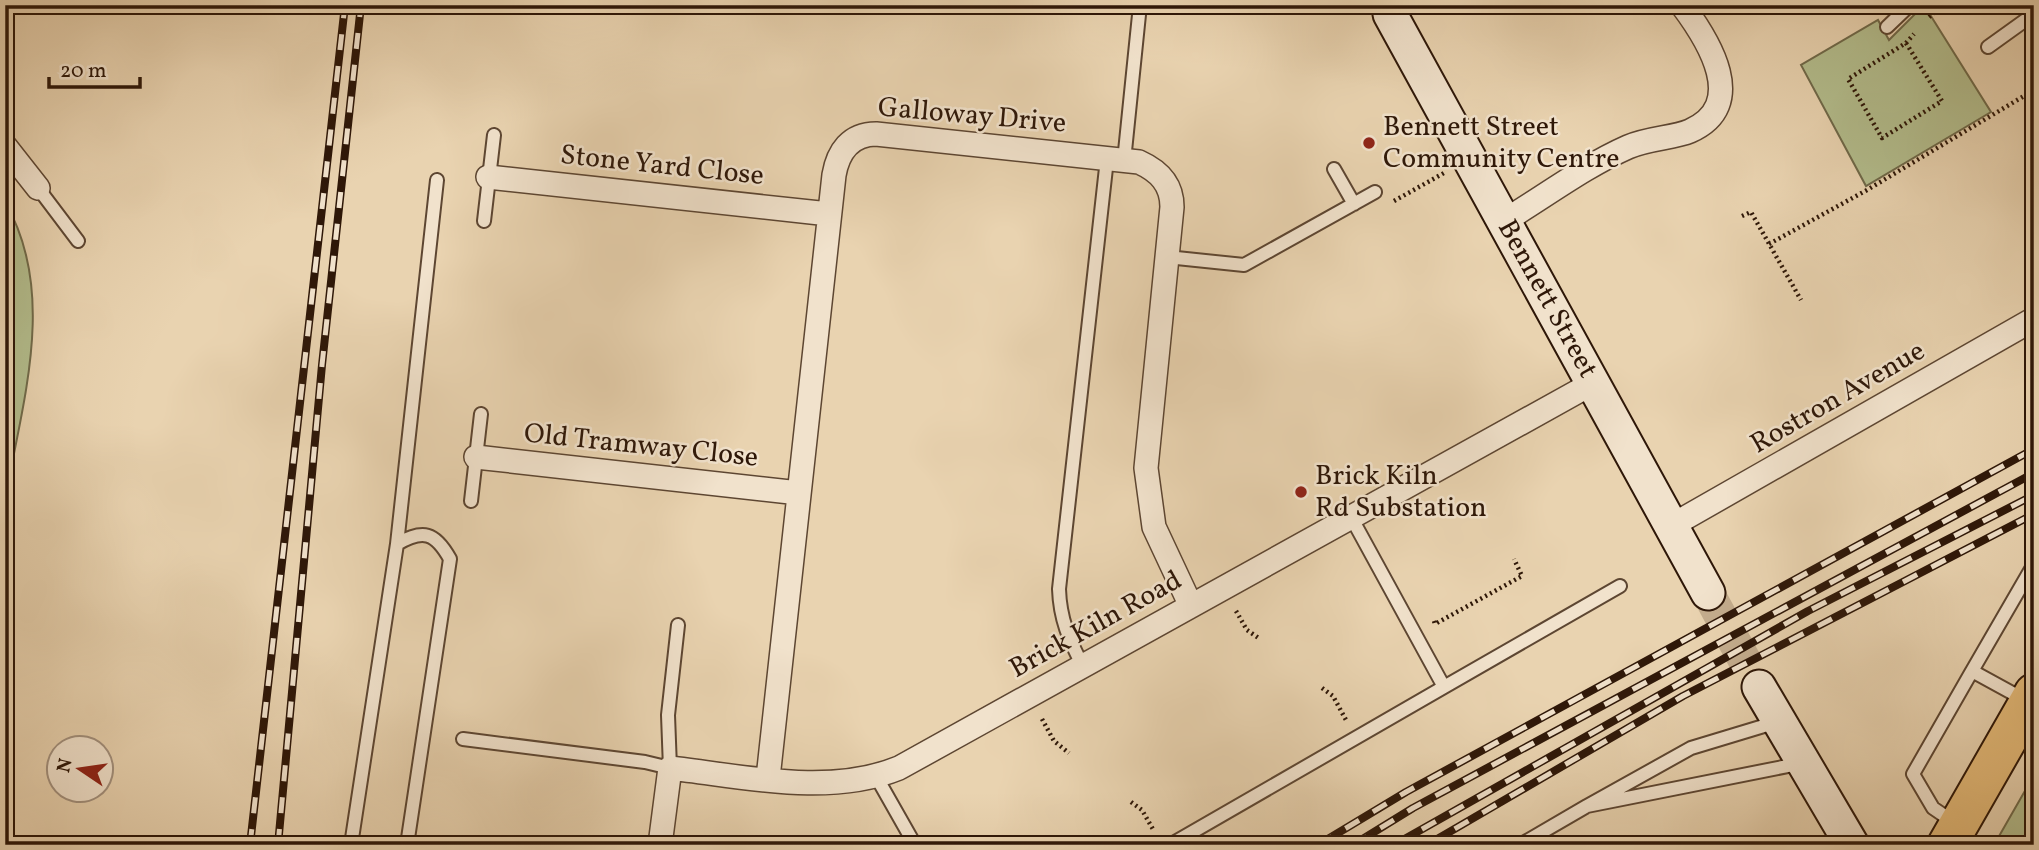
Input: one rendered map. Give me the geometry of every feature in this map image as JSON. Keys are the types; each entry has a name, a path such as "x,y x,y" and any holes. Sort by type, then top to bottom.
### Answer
{"highway":[{"path":"1953,835 2032,697"}],"street":[{"name":"Bennett Street","path":"1389,5 1390,14 1708,593"},
{"path":"1504,221 1627,148 1658,136 1688,132 1709,121 1722,98 1717,67 1682,5"},
{"name":"Galloway Drive","path":"768,778 837,160 850,143 866,134 1139,162 1163,178 1169,188 1172,207 1147,436 1147,484 1160,545 1191,606"},
{"path":"5,146 38,188"},
{"name":"Stone Yard Close","path":"488,177 830,214"},
{"name":"Rostron Avenue","path":"1671,526 2034,319"},
{"name":"Brick Kiln Road","path":"670,768 827,784 877,778 1593,383"},
{"name":"Old Tramway Close","path":"476,457 799,493"},
{"path":"1759,687 1852,845"},
{"path":"660,845 670,768"}],"lane":[{"path":"1083,666 1066,633 1059,610 1059,589 1115,160 1140,5"},
{"path":"1887,27 1910,5"},
{"path":"1988,47 2034,14"},
{"path":"484,221 494,135"},
{"path":"1334,169 1354,204"},
{"path":"351,845 397,544 437,180"},
{"path":"38,188 78,241"},
{"path":"1167,257 1244,265 1375,192"},
{"path":"471,500 481,415"},
{"path":"1351,517 1444,687"},
{"path":"397,544 413,535 428,535 442,544 450,559 407,845"},
{"path":"1953,835 1913,774 2034,564"},
{"path":"1170,845 1620,586"},
{"path":"463,739 645,762 670,768 668,716 678,625"},
{"path":"1972,671 2032,697"},
{"path":"1520,845 1692,748 1779,722"},
{"path":"1587,806 1804,763"},
{"path":"877,778 915,845"}],"path":[{"path":"1906,43 1942,101 1882,138 1848,79 1906,43 1932,14 1944,5"},
{"path":"1769,244 1867,190 2034,90"},
{"path":"1375,192 1384,207 1451,169"},
{"path":"1742,216 1751,212 1801,300"},
{"path":"1429,612 1435,624 1522,576 1514,559"},
{"path":"1223,589 1247,630 1260,639"},
{"path":"1322,688 1333,696 1356,738"},
{"path":"1029,696 1054,741 1069,753"},
{"path":"1131,802 1142,810 1155,833"}],"green space":[{"path":"1924,5 1991,112 1866,186 1801,65 1878,20 1889,40"},
{"path":"5,202 21,237 30,273 33,311 26,387 5,500"},
{"path":"2034,775 2034,845 1994,845"}],"tunnel":[{"path":"1708,593 1759,687"}],"railway":[{"path":"250,845 345,5"},
{"path":"278,845 322,365 361,5"},
{"path":"1318,845 1406,792 2034,449"},
{"path":"1353,845 1413,808 2034,473"},
{"path":"1394,845 1808,611 2034,495"},
{"path":"1427,845 1683,696 2034,514"}],"place":[{"name":"Bennett Street Community Centre","path":"1369,143"},
{"name":"Brick Kiln Rd Substation","path":"1301,492"}]}
